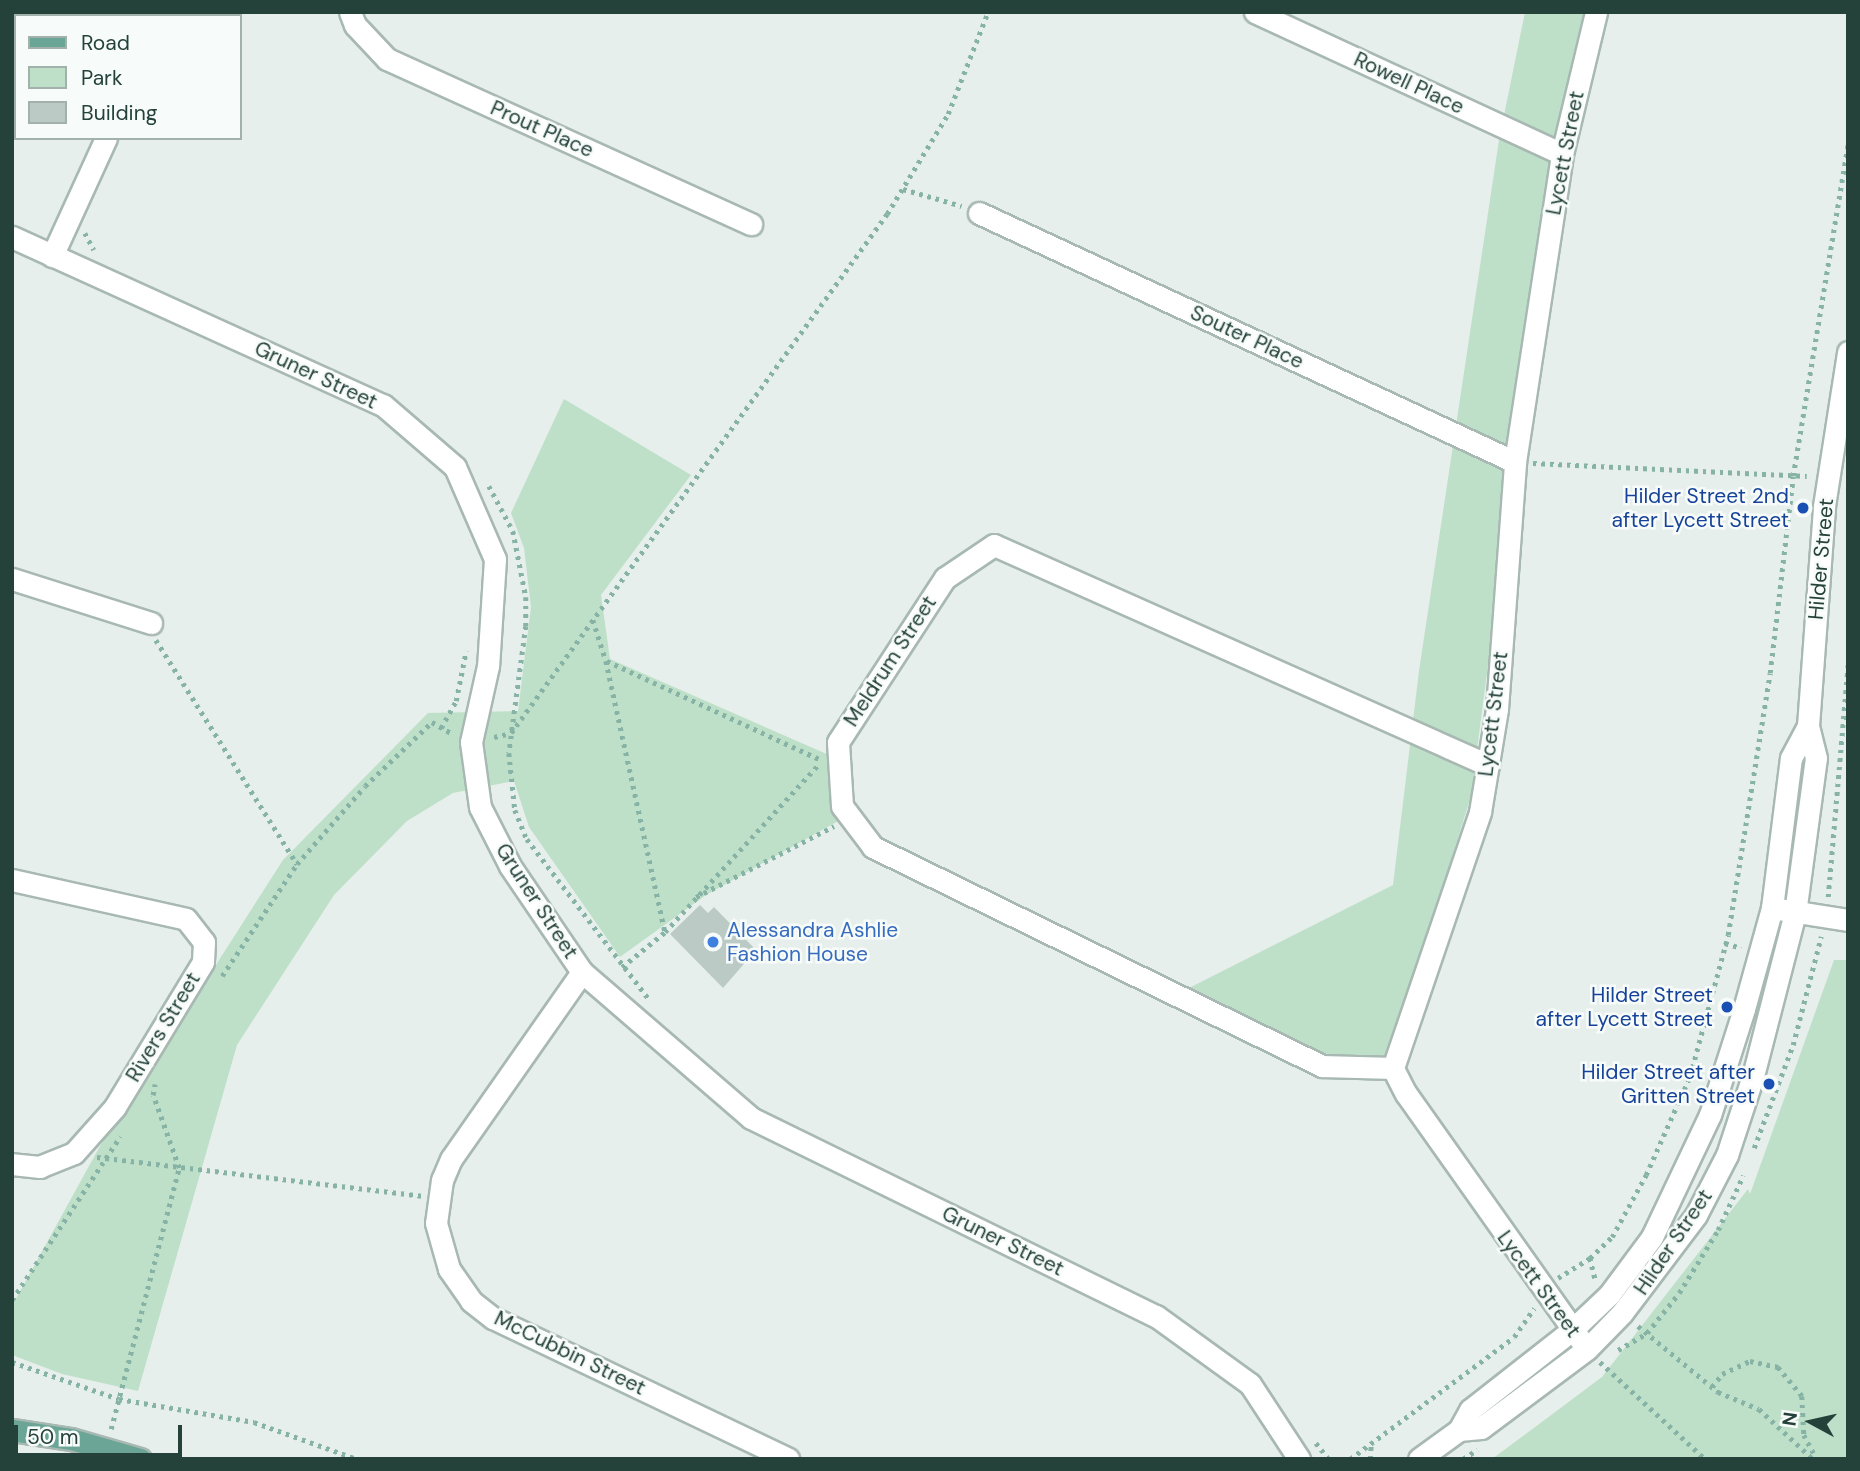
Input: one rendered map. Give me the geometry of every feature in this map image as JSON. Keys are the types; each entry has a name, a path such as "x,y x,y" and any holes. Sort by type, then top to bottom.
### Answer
{"main road":[{"path":"12,1430 71,1439 140,1459"}],"street":[{"name":"Prout Place","path":"350,12 355,26 387,59 751,224"},
{"name":"Rowell Place","path":"1255,12 1562,154"},
{"name":"Lycett Street","path":"1587,1349 1541,1290 1406,1094 1393,1068 1480,812 1497,709 1515,462 1562,154 1596,12"},
{"path":"51,256 105,140"},
{"name":"Souter Place","path":"979,213 1515,462"},
{"name":"Gruner Street","path":"12,237 383,405 455,467 495,559 488,666 471,743 480,807 510,866 582,972 751,1118 1156,1316 1250,1384 1299,1459"},
{"name":"Hilder Street","path":"1460,1430 1481,1429 1587,1349 1622,1313 1658,1271 1696,1215 1727,1155 1753,1076 1795,913 1816,758 1808,726 1829,477 1848,352"},
{"name":"Meldrum Street","path":"1393,1068 1322,1066 873,847 842,806 831,764 838,742 945,578 994,545 1488,765"},
{"path":"12,579 150,623"},
{"name":"Hilder Street","path":"1419,1459 1460,1430 1470,1410 1572,1331 1608,1295 1652,1237 1710,1115 1772,908 1791,758 1808,726"},
{"name":"Rivers Street","path":"12,880 186,919 204,942 203,962 115,1107 74,1153 40,1167 12,1164"},
{"path":"1772,908 1848,920"},
{"name":"McCubbin Street","path":"582,972 451,1159 436,1198 436,1223 449,1269 471,1301 493,1318 788,1459"}],"path":[{"path":"220,979 297,864 365,786 432,722 471,743 511,733 902,189 948,114 988,12"},
{"path":"1350,1459 1514,1337 1541,1290 1591,1258 1612,1237 1646,1175 1690,1076 1728,935 1770,673 1793,475 1848,144"},
{"path":"902,189 932,194 979,213"},
{"path":"83,226 99,257"},
{"path":"1515,462 1829,477"},
{"path":"484,480 513,531 526,597 526,626 511,733 510,788 527,839 622,967 657,1009"},
{"path":"593,619 606,661 665,932"},
{"path":"150,623 158,645 297,864"},
{"path":"441,729 456,701 466,647"},
{"path":"606,661 831,764 691,899 665,932 622,967"},
{"path":"691,899 851,818"},
{"path":"110,1433 179,1168 153,1095 158,1070"},
{"path":"142,1104 156,1082"},
{"path":"12,1300 127,1125"},
{"path":"74,1153 436,1198"},
{"path":"1591,1258 1595,1278 1608,1295"},
{"path":"1622,1313 1712,1387 1753,1404 1815,1459"},
{"path":"1587,1349 1705,1459"},
{"path":"1712,1387 1722,1374 1750,1361 1778,1367 1802,1396 1804,1435 1815,1459"},
{"path":"12,1362 119,1399 254,1422 357,1459"},
{"path":"1314,1439 1329,1459"},
{"path":"1370,1459 1371,1443"}],"green space":[{"path":"1525,12 1589,12 1554,158 1471,796 1388,1064 1323,1053 1189,988 1393,885 1419,671 1499,140"},
{"path":"564,399 691,475 601,595 610,659 829,755 840,820 706,895 620,957 529,827 514,781 453,793 407,821 334,895 237,1045 138,1391 62,1374 12,1355 12,1306 100,1146 283,860 428,713 518,711 531,607 524,548 511,513"},
{"path":"1834,960 1848,960 1848,1459 1492,1459 1602,1377 1748,1189 1750,1194"}],"building":[{"name":"Alessandra Ashlie Fashion House","path":"700,905 708,913 714,907 756,950 723,988 670,934"}],"place":[{"name":"Hilder Street 2nd after Lycett Street","path":"1803,508"},
{"name":"Alessandra Ashlie Fashion House","path":"713,942"},
{"name":"Hilder Street after Lycett Street","path":"1727,1007"},
{"name":"Hilder Street after Gritten Street","path":"1769,1084"}]}
